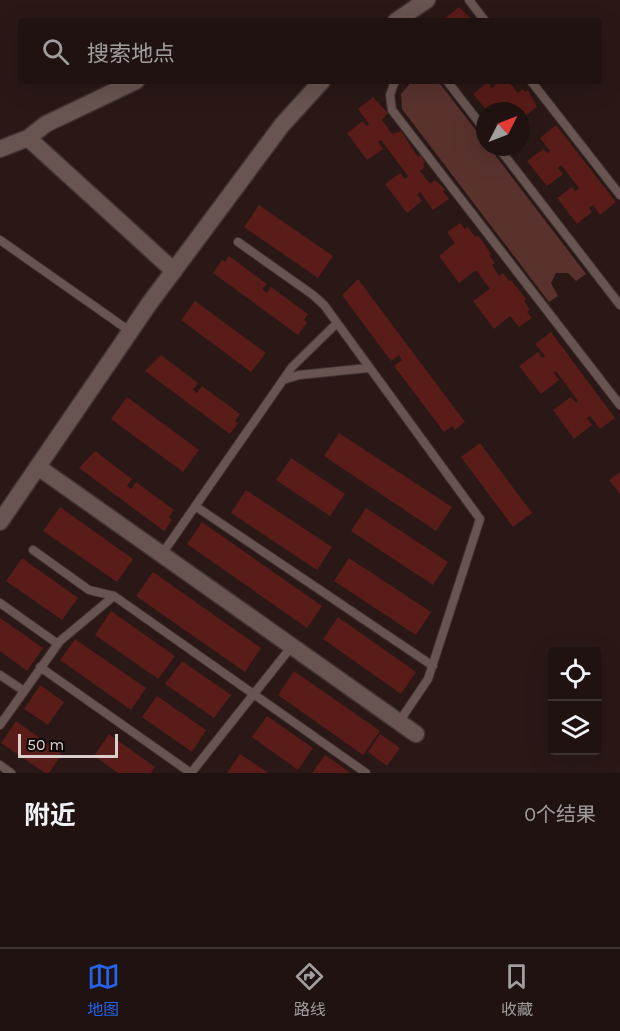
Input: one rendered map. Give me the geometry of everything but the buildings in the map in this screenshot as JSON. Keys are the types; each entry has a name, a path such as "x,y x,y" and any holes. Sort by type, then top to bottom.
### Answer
{"street":[{"path":"401,18 427,0"},
{"path":"0,149 28,138 46,124 130,84"},
{"path":"0,522 174,271 282,125 319,84"},
{"path":"28,138 174,271"},
{"path":"38,467 416,734"}],"lane":[{"path":"469,0 483,18"},
{"path":"394,84 390,95 392,110 620,405"},
{"path":"449,84 476,118"},
{"path":"533,84 620,195"},
{"path":"505,156 620,305"},
{"path":"0,240 131,332"},
{"path":"238,242 313,295 337,323 480,519 428,679 399,722"},
{"path":"162,554 282,381 337,323"},
{"path":"282,381 299,375 368,368"},
{"path":"195,506 433,666"},
{"path":"33,550 89,590 114,596 366,773"},
{"path":"0,725 58,644 114,596"},
{"path":"0,603 58,644"},
{"path":"40,668 191,773 292,646"},
{"path":"0,675 24,691"},
{"path":"0,765 12,773"}],"shaded area":[{"path":"409,84 441,85 476,130 476,156 496,156 586,274 576,281 568,273 556,273 551,283 558,296 549,302 402,109 401,94"}]}
